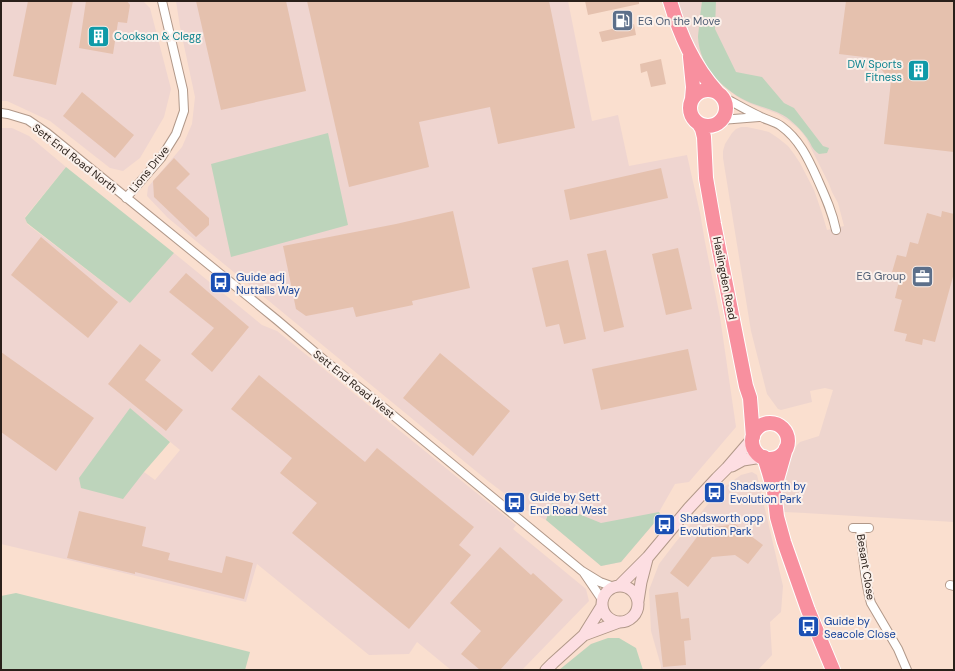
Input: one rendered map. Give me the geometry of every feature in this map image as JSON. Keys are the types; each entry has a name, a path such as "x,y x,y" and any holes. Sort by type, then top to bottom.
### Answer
{"highway":[{"path":"670,1 689,53 704,77 724,100 726,105 724,116 720,121 710,126 699,124 692,117 690,111 693,87 689,53"},
{"path":"692,99 695,94 705,90 711,90 719,94"},
{"name":"Haslingden Road","path":"706,157 720,121"},
{"name":"Haslingden Road","path":"699,124 704,137 706,178 714,224 746,386 750,398 756,408 772,423"},
{"name":"Haslingden Road","path":"750,398 752,438"},
{"path":"774,491 786,448 787,443 785,432 777,425 767,423 758,428 752,438 754,449 763,457 773,458 783,453 786,448"},
{"path":"763,457 774,491 777,517 784,542 808,610 833,670"}],"main road":[{"path":"546,670 584,635 608,591 616,587 648,557 689,508 728,468 752,438"},
{"path":"728,468 743,460 763,457"},
{"path":"584,635 618,622 625,622 634,616 637,611 641,582 648,557"},
{"path":"616,587 624,586 630,589 634,592 638,602"},
{"path":"602,604 604,612 608,617 618,622"}],"street":[{"name":"Lions Drive","path":"126,198 161,158 176,134 184,112 183,90 162,1"},
{"path":"719,94 760,117 782,127 794,138 807,156 829,204 836,230"},
{"name":"Sett End Road North","path":"1,113 28,120 126,198"},
{"path":"720,121 760,117"},
{"name":"Sett End Road West","path":"126,198 582,571 600,582 616,587"},
{"name":"Besant Close","path":"869,528 856,528 871,603 898,649 907,670"},
{"name":"Sett End Road West","path":"582,571 602,604"}],"shaded area":[{"path":"1,1 143,1 150,8 171,89 164,117 140,158 123,171 110,168 50,121 7,101 1,101"},
{"path":"176,1 568,1 592,121 618,115 629,166 687,155 720,317 736,427 689,482 675,484 659,512 661,515 621,562 601,566 546,520 526,510 488,481 168,218 147,196 148,187 182,147 192,124 195,97"},
{"path":"677,1 954,1 954,522 784,512 782,495 787,467 797,445 800,442 819,436 833,390 825,388 810,391 812,402 781,410 778,409 767,394 751,331 723,158 725,144 732,133 741,127 761,130 769,132 788,146 800,163 814,190 827,230 844,226 838,203 806,138 799,129 789,121 778,114 739,98 718,81 710,71 691,38"},
{"path":"1,128 12,128 29,136 66,167 25,217 27,224 130,303 174,253 262,325 277,331 516,525 513,529 586,589 589,601 522,670 451,670 417,642 409,654 369,655 257,564 246,602 1,544","holes":["129,408 180,450 155,480 144,472"]},
{"path":"752,472 757,475 783,586 781,612 770,622 772,655 758,670 661,670 651,631 649,590 659,564 720,490 741,475"}],"green space":[{"path":"702,1 716,1 715,29 736,72 762,77 784,103 794,108 823,146 829,148 827,153 819,154 816,152 801,131 786,117 741,98 715,77 708,68 699,48 698,36"},
{"path":"328,133 348,225 231,257 211,164"},
{"path":"66,167 174,253 130,303 27,223 25,218"},
{"path":"130,408 170,442 123,499 81,488 79,478"},
{"path":"552,503 601,523 659,512 661,515 621,562 601,566 546,520"},
{"path":"16,593 250,652 245,670 1,670 1,596"},
{"path":"608,638 619,638 636,648 643,670 559,670 591,644"}],"building":[{"path":"28,1 73,1 56,85 13,76"},
{"name":"Cookson & Clegg","path":"86,1 127,1 130,5 127,23 118,22 113,54 79,48"},
{"path":"196,1 286,1 306,91 221,110"},
{"path":"307,1 549,1 575,128 498,144 490,107 419,122 429,167 349,187"},
{"path":"585,1 639,1 639,4 588,15"},
{"name":"DW Sports Fitness","path":"846,1 954,1 954,152 884,144 891,81 872,58 839,54"},
{"path":"634,24 636,35 602,42 599,32"},
{"path":"661,59 666,84 651,87 647,71 641,73 640,64"},
{"path":"82,92 134,135 115,158 63,116"},
{"path":"174,158 190,174 176,188 209,218 209,225 196,237 154,197 153,181"},
{"path":"661,168 668,198 570,220 564,190"},
{"path":"453,211 470,288 412,301 413,305 356,317 353,307 306,316 296,309 283,246 396,224"},
{"name":"EG Group","path":"942,211 954,214 954,273 935,342 923,339 922,345 905,341 907,334 894,331 902,300 895,298 899,281 890,279 897,255 906,257 910,242 918,244 927,213 941,217"},
{"path":"41,237 118,302 88,338 11,275"},
{"path":"678,248 692,309 666,315 652,254"},
{"path":"606,250 624,327 604,332 587,254"},
{"path":"568,260 586,339 564,344 559,324 546,327 532,268"},
{"path":"186,273 249,327 212,372 191,354 214,328 169,292"},
{"path":"140,344 161,360 145,380 183,410 166,431 108,384"},
{"path":"688,349 697,390 601,410 592,369"},
{"path":"1,352 94,418 56,471 1,432"},
{"path":"440,353 510,411 473,456 403,398"},
{"path":"259,375 365,462 377,448 474,527 459,545 471,555 409,629 292,533 317,503 280,473 292,458 231,409"},
{"path":"79,511 146,527 142,546 170,553 168,560 222,573 226,556 253,563 244,599 135,572 135,574 67,558"},
{"path":"735,524 763,545 748,564 735,555 712,557 688,587 670,573 703,529"},
{"path":"500,547 531,575 533,573 563,600 500,670 480,670 461,654 481,631 450,603"},
{"path":"678,592 681,619 689,618 691,640 684,641 686,665 663,667 655,595"}],"place":[{"name":"EG On the Move","path":"623,21"},
{"name":"Cookson & Clegg","path":"98,36"},
{"name":"DW Sports Fitness","path":"918,70"},
{"name":"EG Group","path":"922,276"},
{"name":"Guide adj Nuttalls Way","path":"221,283"},
{"name":"Shadsworth by Evolution Park","path":"714,492"},
{"name":"Guide by Sett End Road West","path":"514,503"},
{"name":"Shadsworth opp Evolution Park","path":"665,524"},
{"name":"Guide by Seacole Close","path":"809,627"}]}
